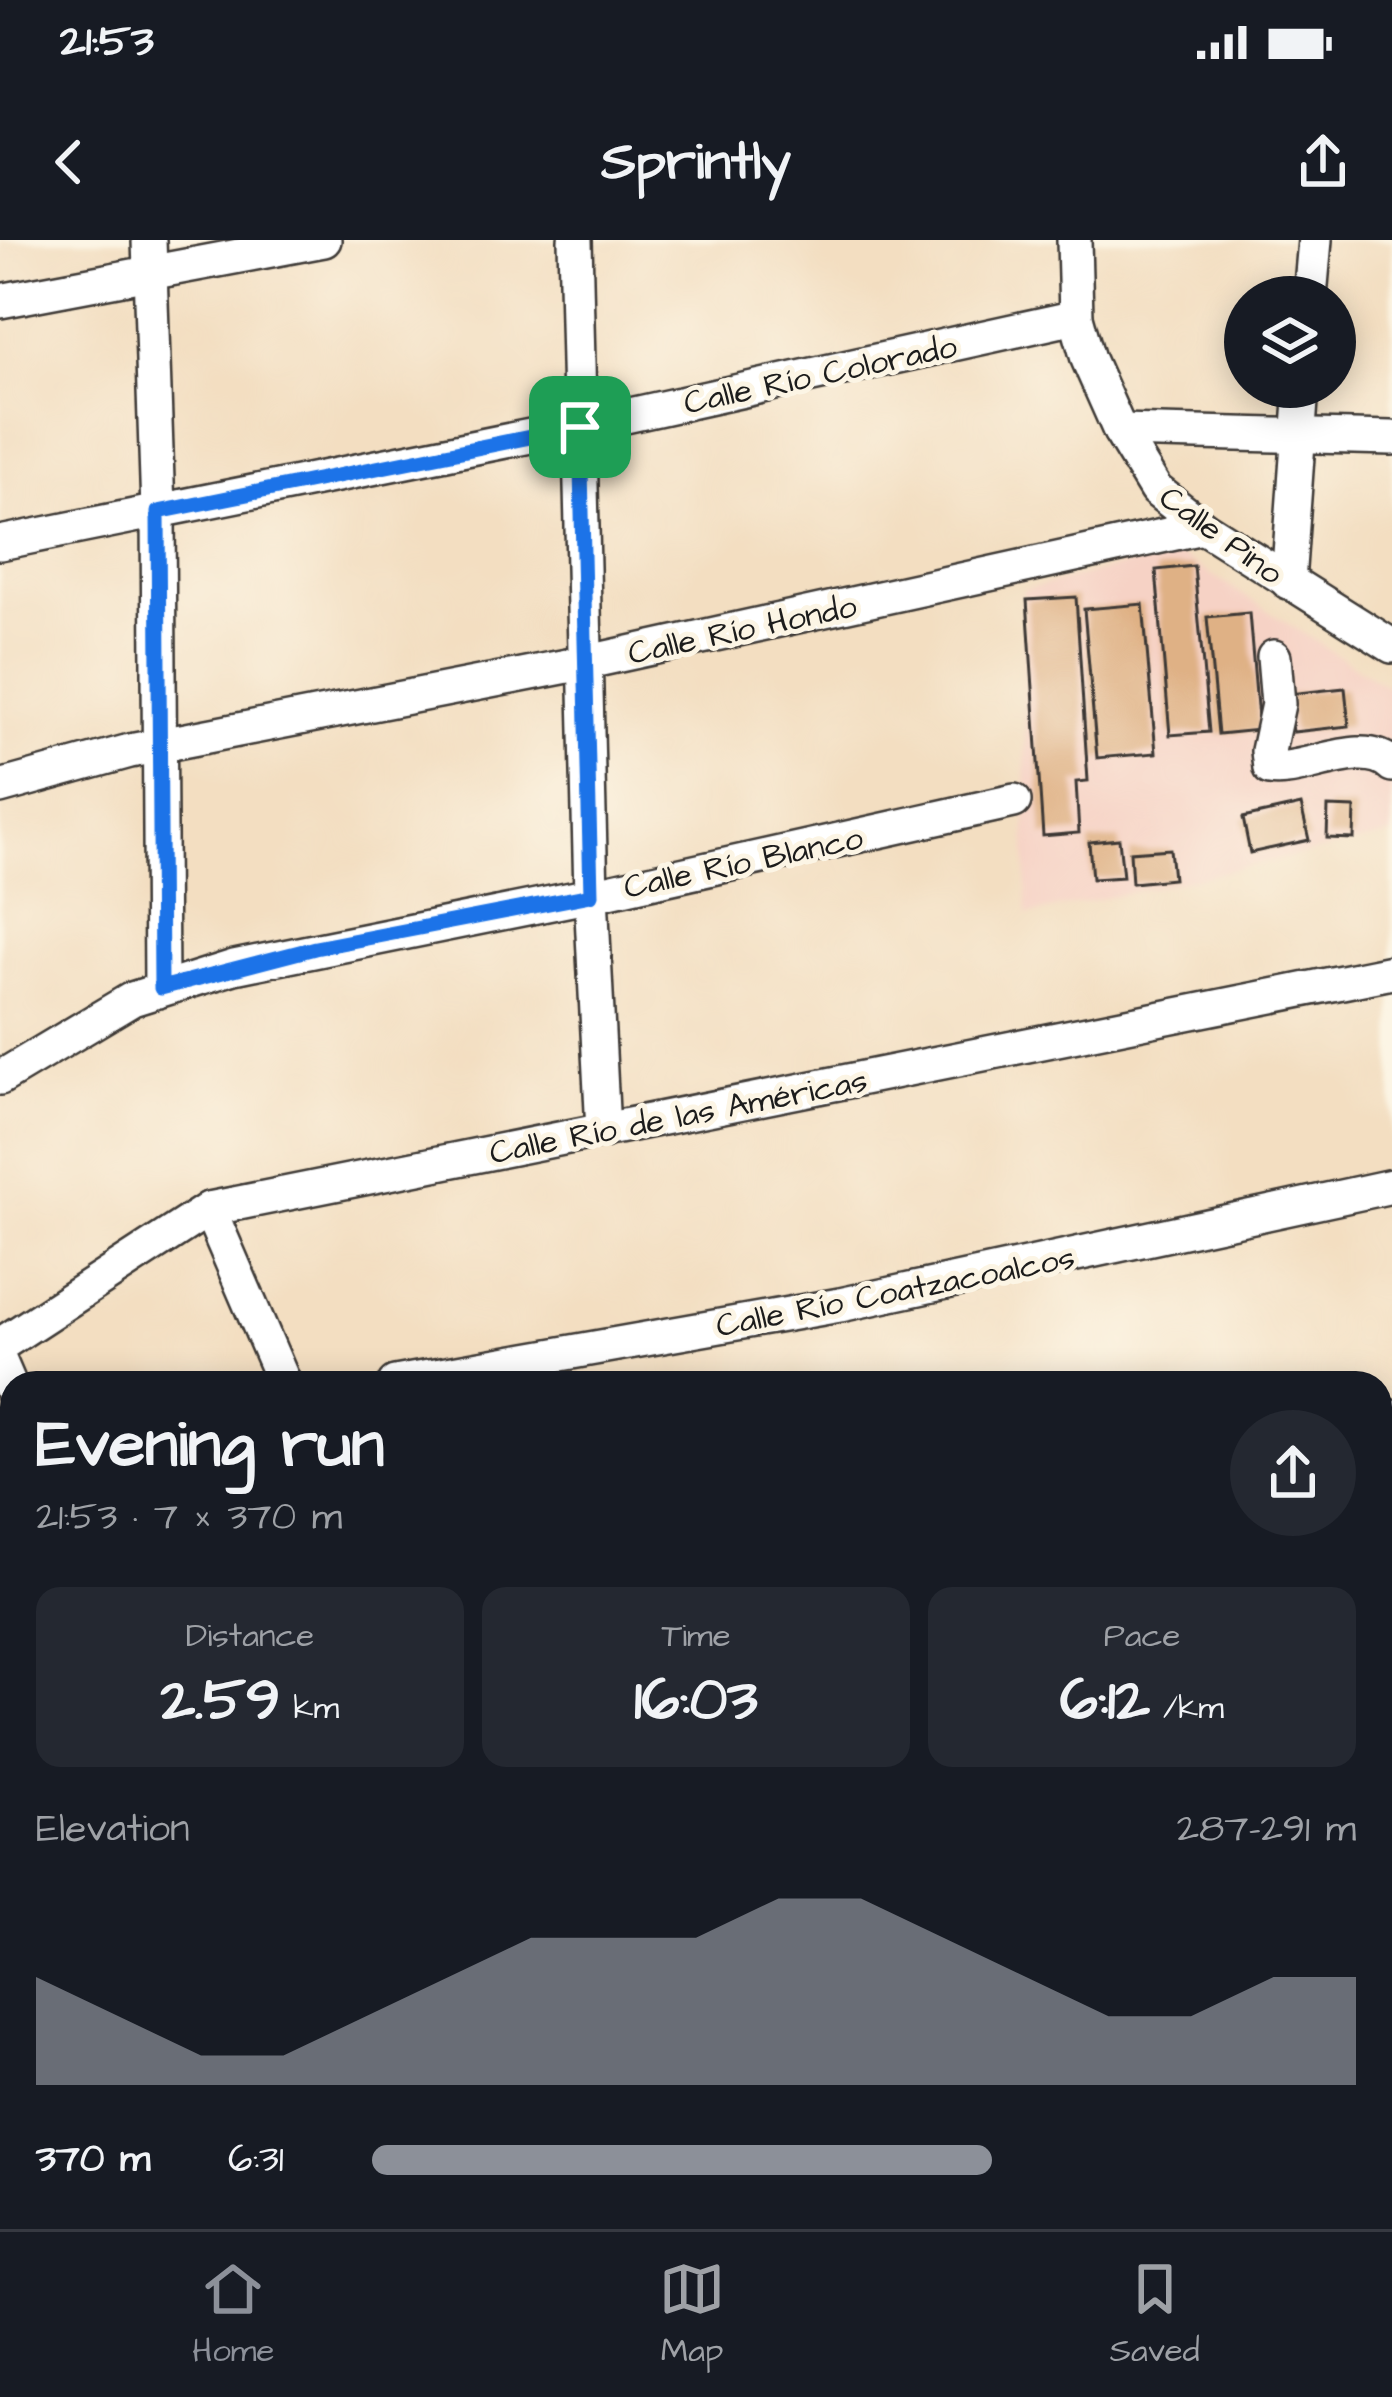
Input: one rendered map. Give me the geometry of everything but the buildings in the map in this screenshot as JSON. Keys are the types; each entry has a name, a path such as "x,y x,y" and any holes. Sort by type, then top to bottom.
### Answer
{"street":[{"path":"149,240 158,512 161,988"},
{"path":"0,302 324,240"},
{"path":"575,240 591,895 603,1131"},
{"name":"Calle Pino","path":"1074,240 1076,317 1088,359 1120,431 1156,490 1203,527 1392,646"},
{"path":"1312,276 1315,240"},
{"name":"Calle Río Colorado","path":"0,543 580,427 1076,317"},
{"path":"1288,582 1300,408"},
{"path":"1120,431 1392,438"},
{"name":"Calle Río Hondo","path":"0,787 159,746 588,662 1203,527"},
{"path":"1274,657 1278,704 1268,751 1270,768 1292,770 1333,757 1375,756 1392,765"},
{"name":"Calle Río Blanco","path":"0,1078 132,998 161,988 315,948 591,895 1014,801"},
{"name":"Calle Río de las Américas","path":"0,1345 208,1209 1392,972"},
{"name":"Calle Río Coatzacoalcos","path":"463,1371 840,1305 1392,1186"},
{"path":"208,1209 279,1371"}],"shaded area":[{"path":"1177,553 1392,690 1392,835 1027,915 1023,590"}],"route":[{"path":"580,427 591,895 315,948 161,988 158,512 580,427"}]}
